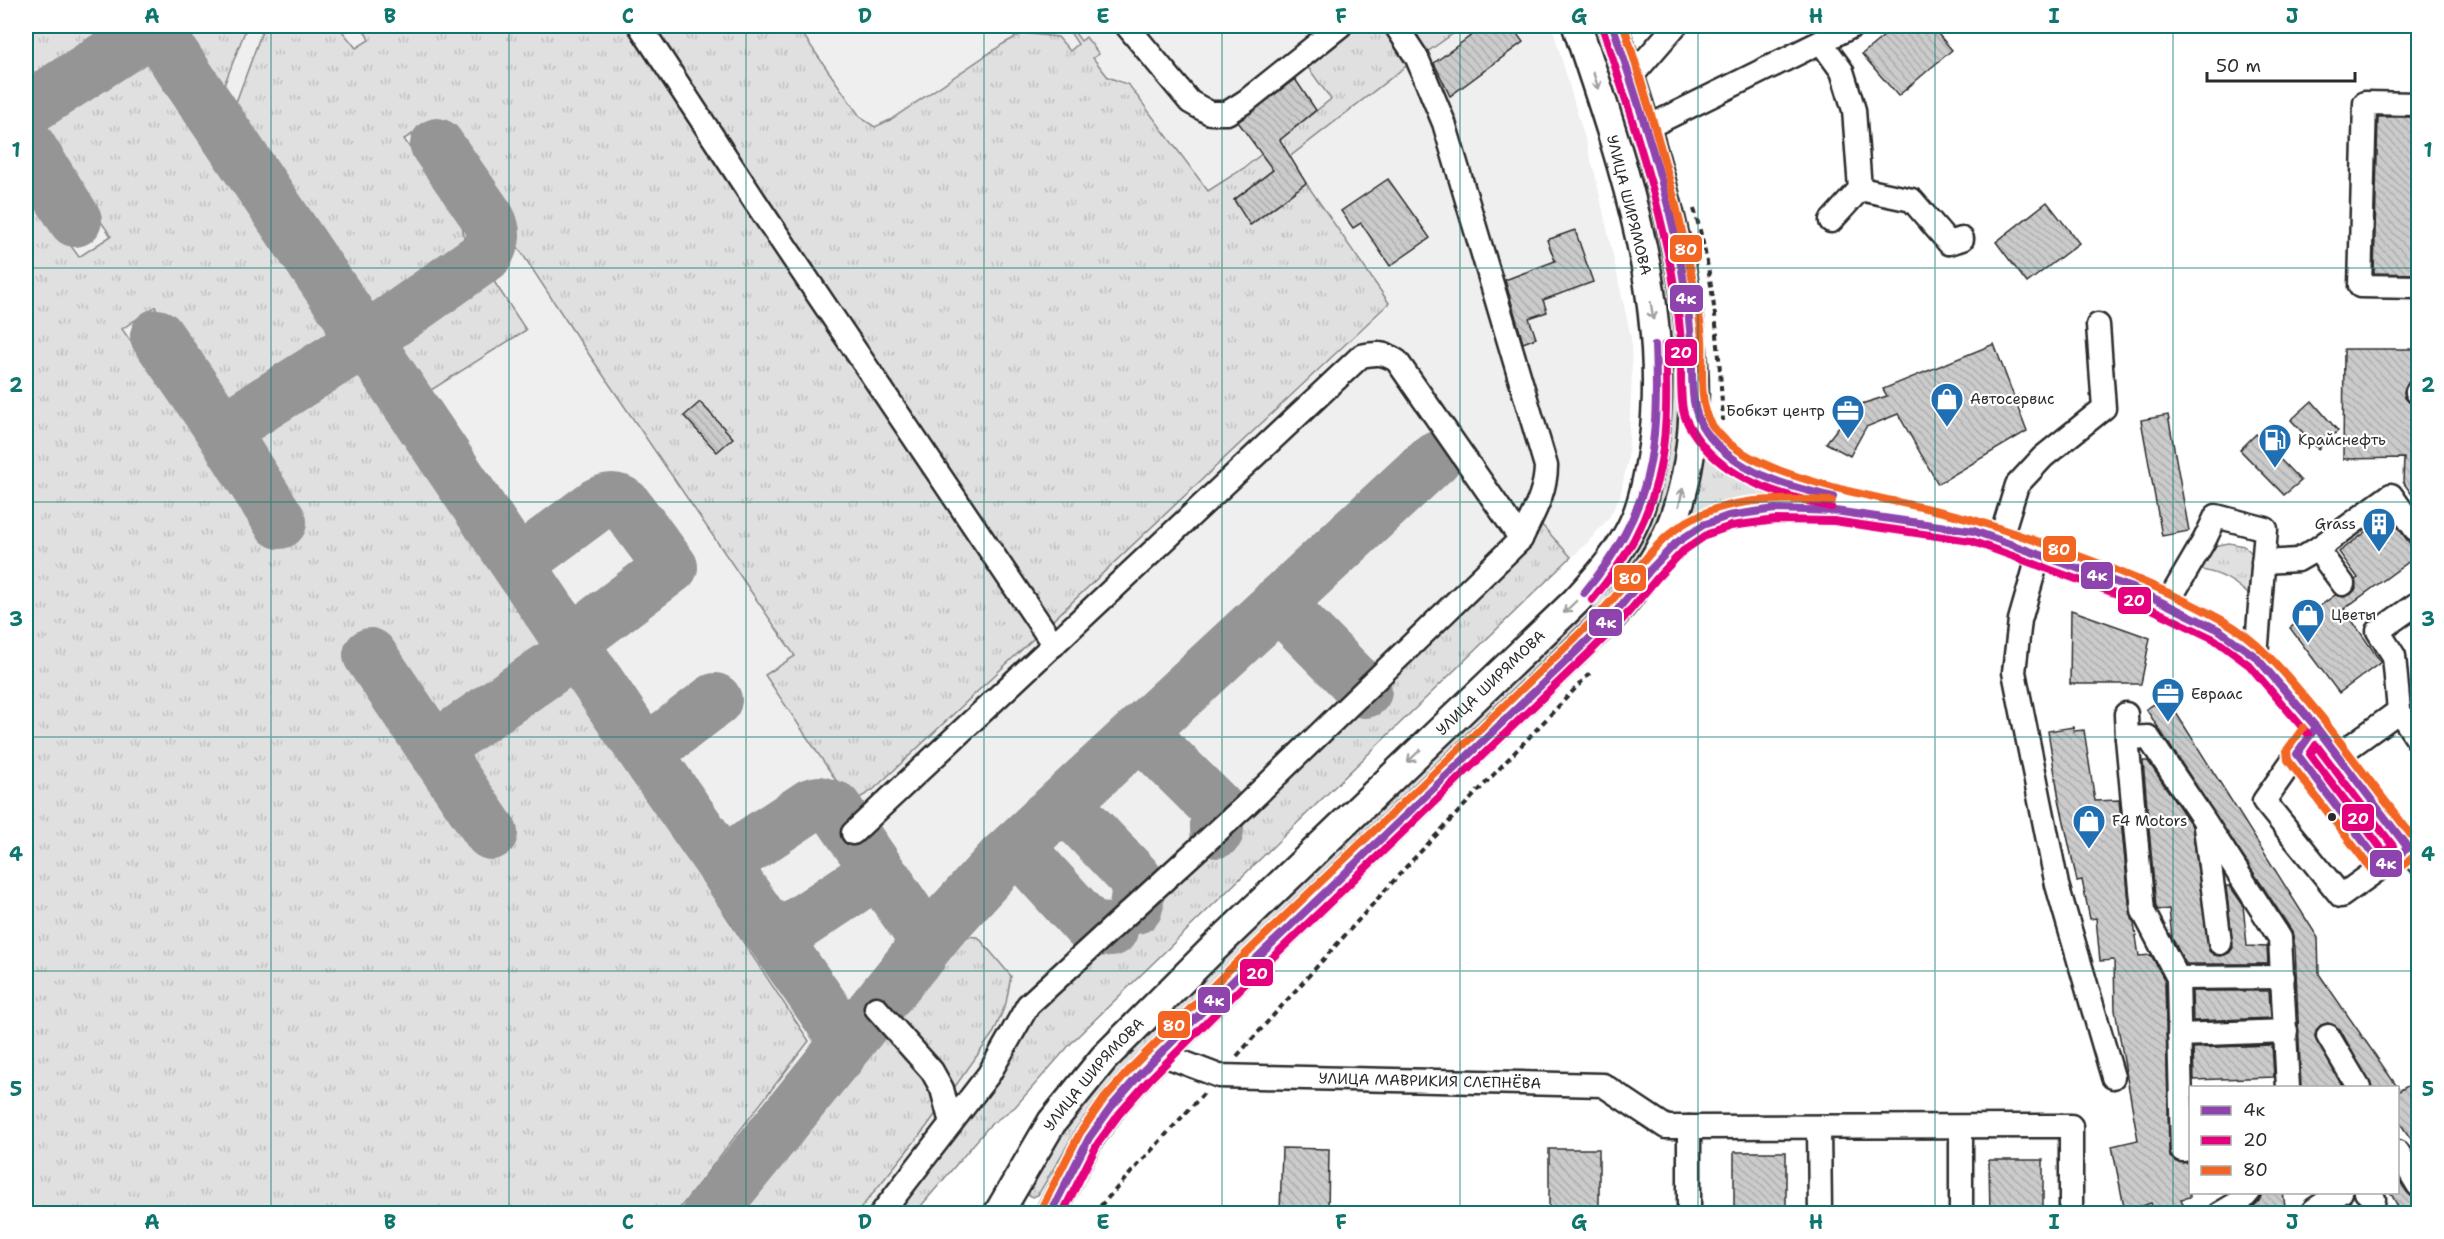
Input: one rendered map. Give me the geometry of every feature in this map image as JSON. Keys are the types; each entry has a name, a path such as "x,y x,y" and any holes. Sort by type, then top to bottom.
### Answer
{"main road":[{"name":"УЛИЦА ШИРЯМОВА","path":"998,1214 1052,1122 1104,1058 1213,949 1575,602 1603,573 1622,545 1637,516 1649,475 1655,426 1657,377 1654,322 1644,257 1629,192 1577,26"},
{"path":"1051,1209 1089,1138 1112,1106 1239,975 1584,644 1621,606 1650,570 1678,510 1687,471 1694,411 1691,338 1686,297 1661,183 1614,26"},
{"path":"1013,1185 1010,1203 1017,1214"}],"street":[{"path":"640,26 1054,645"},
{"path":"1127,26 1190,102 1210,113 1227,113 1246,101 1340,26"},
{"path":"881,1214 989,1074 1028,1005 1246,805 1521,539 1546,482 1546,466 1444,123 1418,58 1396,26"},
{"path":"1630,78 1675,26"},
{"path":"1646,128 1853,26"},
{"path":"1821,42 1842,71 1854,110 1860,189 1831,221"},
{"path":"2418,104 2365,103 2360,286 2418,287"},
{"path":"1860,189 1912,200 1949,243 1962,239"},
{"path":"2000,540 2017,485 2043,457 2104,408 2098,325"},
{"path":"853,833 1361,356 1374,353 1387,354 1396,361 1521,539"},
{"path":"1694,411 1702,429 1715,446 1770,479 1803,490 1974,531 2135,589 2219,630 2256,657 2316,727 2413,855 2382,866 2341,896 2264,801 2316,727"},
{"path":"2263,562 2298,560 2317,549 2391,495 2415,530"},
{"path":"1650,570 1685,536 1703,525 1728,516 1775,509 1835,511 1974,531"},
{"path":"2167,604 2216,516 2266,529 2256,657"},
{"path":"2317,549 2343,584"},
{"path":"2039,554 2020,620 2014,672 2057,885 2113,1077"},
{"path":"2418,603 2378,631 2394,656 2399,711 2418,740"},
{"path":"2337,756 2399,711"},
{"path":"2126,714 2143,911 2178,978 2179,1035 2185,1092 2182,1150 2189,1149"},
{"path":"2127,738 2148,737 2280,938 2288,1086"},
{"path":"2297,754 2382,866"},
{"path":"2204,819 2220,943"},
{"path":"2178,978 2283,977"},
{"path":"876,1008 932,1071 942,1089 951,1124"},
{"path":"2179,1035 2286,1031"},
{"path":"2328,1036 2358,1086"},
{"name":"УЛИЦА МАВРИКИЯ СЛЕПНЁВА","path":"1161,1054 1219,1076 1603,1085 1666,1127 2071,1126 2071,1214"},
{"path":"1689,1127 1689,1214"},
{"path":"1819,1127 1820,1214"},
{"path":"1961,1127 1962,1214"},
{"path":"2403,1153 2418,1185"},
{"path":"2219,1214 2241,1201 2247,1194"},
{"path":"2312,1205 2337,1194"}],"path":[{"path":"1093,1214 1406,867 1593,669"}],"shaded area":[{"path":"26,26 1552,26 1594,170 1631,337 1632,374 1628,459 1620,496 1609,518 1587,543 1074,1040 1015,1107 990,1125 915,1213 26,1213"}],"green space":[{"path":"26,26 109,26 26,80"},
{"path":"167,26 247,26 216,106 165,34"},
{"path":"264,26 338,26 356,48 369,40 362,26 797,26 861,118 875,127 890,120 1023,33 1058,37 1070,51 1078,44 1066,26 1070,26 1081,41 1086,37 1099,54 1093,58 1108,77 1129,85 1208,191 1244,168 1331,99 1307,66 1307,60 1354,26 1383,26 1410,63 1234,200 1251,225 1306,183 1389,303 873,790 858,799 848,798 765,675 795,656 573,331 435,121 404,139 462,225 463,246 371,306 353,305 228,124"},
{"path":"1402,26 1464,26 1427,52"},
{"path":"135,43 327,319 326,338 224,410 155,307 122,329 272,546 302,525 236,428 335,362 358,364 551,650 444,731 373,629 345,651 487,857 516,838 456,747 562,669 809,1041 676,1213 26,1213 26,184 79,257 111,236 28,117"},
{"path":"1644,209 1666,251 1675,299 1680,375 1679,428 1672,478 1659,525 1617,593 1121,1077 1071,1139 1038,1195 1033,1197 1024,1193 1060,1127 1106,1069 1585,611 1614,581 1633,551 1647,521"},
{"path":"473,269 489,274 526,330 417,399 380,349 381,333"},
{"path":"1707,452 1774,489 1773,493 1690,517 1687,514 1701,453"},
{"path":"1540,523 1571,557 1074,1040 1015,1107 990,1125 915,1213 884,1214 1029,1015"},
{"path":"2229,543 2244,546 2253,554 2252,598 2227,579 2197,569 2214,546"},
{"path":"959,936 978,937 1011,976 1006,1003 994,1032 927,1126 857,1213 737,1214"}],"building":[{"path":"1484,26 1511,26 1523,42 1450,96 1434,63"},
{"path":"1896,26 1931,26 1952,50 1898,96 1862,54"},
{"path":"1295,79 1316,110 1280,140 1306,183 1250,225 1234,200 1273,170 1238,122"},
{"path":"2378,117 2418,117 2418,274 2374,273"},
{"path":"1388,179 1430,238 1390,266 1361,223 1353,228 1341,211"},
{"path":"2047,202 2079,243 2027,283 1996,242"},
{"path":"1575,230 1593,282 1543,300 1547,312 1529,318 1536,338 1523,343 1505,280 1555,261 1547,240"},
{"path":"1994,344 2027,431 1938,484 1898,414 1866,427 1850,456 1826,443 1855,406 1887,396 1883,389"},
{"path":"2344,349 2418,349 2418,379 2410,381 2404,391 2405,398 2410,403 2418,405 2418,503 2403,482 2404,458 2343,459"},
{"path":"2312,401 2338,431 2318,449 2291,420"},
{"path":"700,402 733,438 717,452 684,416"},
{"path":"2168,415 2189,531 2162,536 2141,420"},
{"path":"2256,434 2301,481 2284,495 2240,450"},
{"path":"2389,515 2418,555 2344,609 2381,662 2339,693 2290,628 2335,595 2344,597 2356,589 2355,580 2358,578 2339,552"},
{"path":"2071,610 2150,638 2141,684 2070,684"},
{"path":"2166,697 2318,938 2319,974 2397,1086 2371,1086 2340,1029 2328,1023 2316,1030 2315,1037 2342,1086 2301,1086 2295,947 2292,931 2146,709"},
{"path":"2073,727 2074,731 2084,730 2095,801 2119,800 2130,912 2139,956 2151,955 2165,981 2169,1150 2170,1157 2176,1162 2189,1163 2190,1197 2181,1199 2187,1214 2155,1214 2151,1203 2125,1212 2112,1146 2138,1140 2115,1010 2114,960 2100,961 2096,918 2090,919 2082,880 2077,881 2059,799 2048,731"},
{"path":"2143,761 2148,761 2192,826 2209,951 2221,956 2229,953 2233,948 2226,886 2230,886 2243,905 2247,946 2267,947 2268,964 2186,964 2172,938 2169,909 2158,910 2156,907"},
{"path":"2192,991 2269,991 2271,1018 2193,1021"},
{"path":"2272,1045 2274,1077 2194,1080 2193,1048"},
{"path":"2418,1080 2418,1149 2399,1122 2399,1091"},
{"path":"1282,1148 1329,1149 1328,1214 1280,1214"},
{"path":"1549,1149 1599,1149 1599,1214 1549,1214"},
{"path":"1734,1152 1786,1152 1786,1214 1734,1214"},
{"path":"1989,1160 2043,1160 2043,1214 1990,1214"},
{"path":"2399,1180 2412,1197 2418,1198 2418,1214 2402,1214 2391,1194 2399,1194"},
{"path":"2261,1194 2283,1194 2286,1214 2246,1214 2259,1201"},
{"path":"2350,1202 2368,1214 2338,1214 2336,1211"}],"taxiway":[{"path":"153,26 653,764 835,1025 841,1039 839,1055"},
{"path":"26,110 156,26"},
{"path":"26,142 75,220"},
{"path":"218,424 230,424 242,418 367,339 486,255 493,236 491,223 437,145"},
{"path":"157,336 218,424 280,522"},
{"path":"709,1214 941,927 1004,858 1435,458"},
{"path":"510,549 525,556 532,553 598,504 615,500 625,505 671,567 583,633 573,633 560,624"},
{"path":"1278,603 1365,691"},
{"path":"434,749 577,650"},
{"path":"370,655 491,833"},
{"path":"653,764 652,754 656,745 715,700"},
{"path":"1141,733 1217,808 1217,831"},
{"path":"714,851 734,856 811,805 819,803 835,808 921,933 920,955"},
{"path":"1047,817 1064,815 1078,818 1135,878 1138,892 1136,907"},
{"path":"1004,858 1017,857 1031,862 1088,925 1095,929 1111,930"},
{"path":"771,931 785,933 863,881 889,884"}],"transit line":[{"name":"4к","path":"1613,26 1672,220 1687,300 1692,388 1700,422 1718,446 1747,468 1780,482 1833,497"},
{"name":"80","path":"1624,26 1679,217 1693,280 1702,338 1704,406 1712,425 1732,446 1761,463 1796,476 1835,488 1980,522 2073,554 2164,591 2222,620 2251,640 2277,665 2324,720"},
{"name":"20","path":"1603,29 1651,184 1670,262 1681,341 1682,398 1686,420 1710,453 1740,476 1775,491 1831,507"},
{"name":"4к","path":"1584,593 1625,534 1638,506 1647,477 1655,416 1655,345"},
{"name":"20","path":"1592,600 1616,569 1634,539 1648,510 1657,481 1666,418 1665,345"},
{"name":"80","path":"1041,1209 1080,1133 1104,1099 1133,1066 1232,967 1593,620 1652,551 1668,536 1693,518 1731,505 1791,499 1832,501"},
{"name":"4к","path":"1050,1214 1089,1138 1112,1106 1141,1073 1239,975 1584,644 1615,613 1650,570 1676,543 1703,525 1728,516 1775,509 1835,511 1974,531 2135,589 2219,630 2256,657 2316,727"},
{"name":"20","path":"1062,1214 1098,1143 1149,1080 1246,983 1591,651 1622,620 1683,551 1708,534 1731,526 1776,520 1834,521 1971,541 2131,599 2214,639 2249,665 2308,734"},
{"name":"4к","path":"2282,687 2316,727"},
{"name":"80","path":"2303,728 2287,750 2288,760 2374,873 2379,875 2390,873 2416,855 2418,844 2324,721"},
{"name":"4к","path":"2316,727 2408,848 2382,866 2297,754 2316,727"},
{"name":"20","path":"2316,745 2393,846 2384,852 2310,754 2316,745"}],"place":[{"name":"Автосервис","path":"1947,428"},
{"name":"Бобкэт центр","path":"1848,440"},
{"name":"Крайснефть","path":"2275,469"},
{"name":"Grass","path":"2379,553"},
{"name":"Цветы","path":"2308,644"},
{"name":"Евраас","path":"2168,723"},
{"name":"F4 Motors","path":"2089,850"}]}
